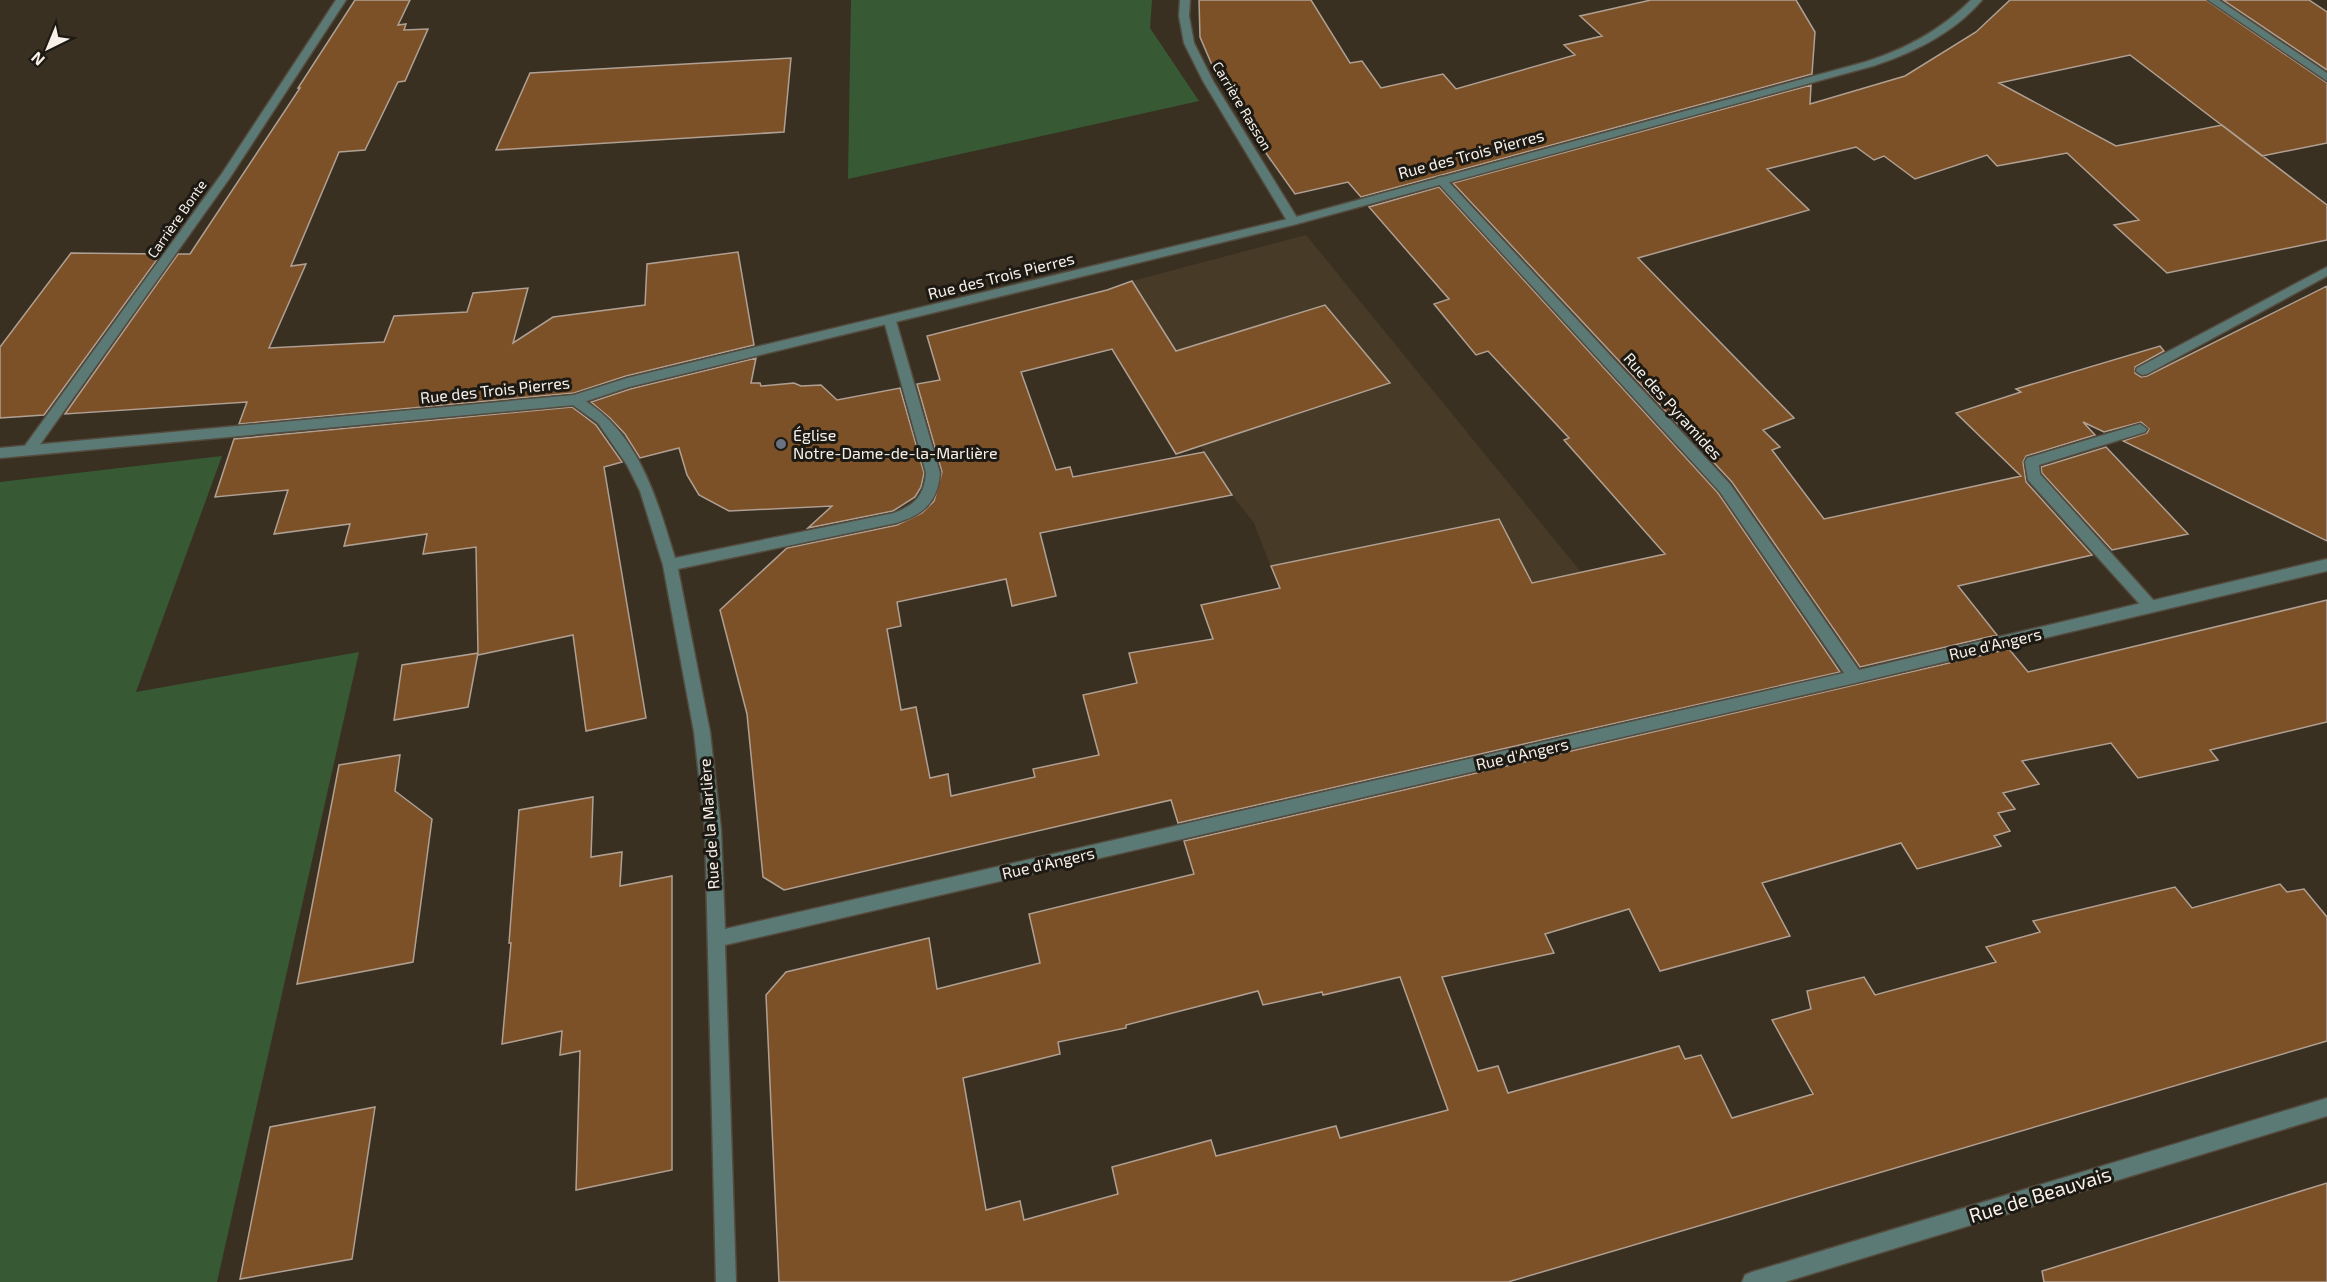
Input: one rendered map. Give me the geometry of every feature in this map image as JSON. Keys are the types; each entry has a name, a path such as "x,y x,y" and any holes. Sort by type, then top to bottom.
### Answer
{"street":[{"name":"Carrière Bonte","path":"29,450 225,177 341,0"},
{"name":"Carrière Rasson","path":"1185,0 1184,16 1189,43 1208,81 1293,220"},
{"name":"Rue des Trois Pierres","path":"0,453 574,400 627,383 890,321 1293,220 1890,58 1931,38 1959,18 1977,0"},
{"path":"2212,0 2327,78"},
{"name":"Rue des Pyramides","path":"1441,180 1725,488 1855,677"},
{"path":"2142,370 2327,271"},
{"path":"670,565 896,518 912,512 924,503 933,492 933,473 890,321"},
{"name":"Rue de la Marlière","path":"574,400 603,420 633,463 647,491 670,565 702,732 709,785 716,939 726,1282"},
{"path":"2140,429 2032,462 2033,476 2151,607"},
{"name":"Rue d'Angers","path":"716,939 1855,677 2327,565"},
{"name":"Rue de Beauvais","path":"1752,1282 2327,1107"}],"shaded area":[{"path":"1306,235 1581,572 1372,621 1292,571 1274,575 1254,523 1232,495 1137,348 1105,290"}],"green space":[{"path":"851,0 1152,0 1150,28 1199,101 848,179"},
{"path":"222,456 136,692 359,652 217,1282 0,1282 0,482"}],"building":[{"path":"355,0 410,0 398,25 406,24 404,30 428,29 405,81 398,82 365,150 339,152 291,266 306,264 269,348 384,342 394,316 467,312 473,293 528,288 513,343 553,317 645,305 647,264 738,252 754,345 626,376 574,393 239,424 247,402 65,414 178,254 190,254 300,88 298,88"},
{"path":"1199,0 1311,0 1350,63 1362,61 1381,88 1443,74 1456,89 1575,55 1564,45 1602,36 1580,16 1651,0 1796,0 1815,32 1812,74 1361,197 1348,182 1295,194 1268,156 1212,65 1200,37"},
{"path":"2010,0 2206,0 2327,83 2327,143 2263,156 2327,205 2327,240 2167,273 2114,225 2139,220 2067,153 1997,166 1987,155 1915,179 1884,156 1874,160 1856,147 1767,169 1809,210 1638,258 1794,418 1763,430 1780,447 1772,450 1824,519 2021,476 1956,413 2021,392 2016,389 2160,346 2164,351 2135,367 2135,373 2141,377 2147,376 2327,286 2327,541 2123,441 2147,433 2149,429 2141,422 2104,432 2083,422 2095,435 2026,456 2023,462 2026,482 2092,555 1958,586 1997,635 1860,667 1732,482 1453,183 1811,85 1810,104 1905,76 1976,32","holes":["2130,55 2222,125 2116,146 1999,83"]},
{"path":"2223,0 2309,0 2327,12 2327,70"},
{"path":"791,58 784,132 496,150 530,73"},
{"path":"1439,187 1718,493 1840,672 1178,823 1171,800 784,890 763,877 747,714 720,610 787,548 897,525 922,513 934,501 942,472 917,384 940,380 927,336 1107,290 1132,281 1176,351 1325,305 1390,383 1176,454 1112,349 1021,372 1056,470 1070,467 1073,477 1204,452 1232,495 1040,533 1056,596 1012,606 1006,579 897,602 901,626 887,629 901,710 916,707 930,778 948,774 951,796 1035,777 1033,769 1099,755 1083,695 1137,683 1129,653 1213,639 1201,605 1280,588 1271,566 1499,519 1532,583 1665,554 1564,440 1569,438 1488,351 1476,355 1434,304 1449,299 1369,207"},
{"path":"71,253 161,254 44,415 0,418 0,347"},
{"name":"Église Notre-Dame-de-la-Marlière","path":"756,358 751,383 760,383 761,386 794,383 801,386 821,385 837,400 900,388 924,473 921,487 915,497 893,511 808,528 832,506 729,511 699,495 687,475 679,448 640,458 625,434 591,402 630,389"},
{"path":"572,407 596,425 622,462 604,467 646,718 586,731 573,635 478,655 476,547 423,554 427,534 344,546 350,524 274,534 288,490 215,497 234,439"},
{"path":"2106,447 2188,534 2112,550 2042,473 2041,467"},
{"path":"2327,600 2327,722 2210,750 2218,760 2138,778 2111,743 2022,761 2039,784 2003,793 2015,809 1998,813 2010,831 1994,836 2001,846 1917,869 1901,843 1762,883 1790,936 1660,971 1629,909 1545,934 1554,953 1442,977 1478,1071 1498,1066 1508,1093 1679,1046 1685,1059 1701,1055 1732,1118 1813,1094 1772,1020 1811,1009 1807,991 1864,977 1875,995 1996,962 1986,947 2040,932 2033,921 2175,887 2192,908 2280,884 2287,892 2304,889 2327,917 2327,1041 1508,1282 779,1282 766,995 786,972 929,938 937,989 1040,963 1029,914 1194,874 1184,841 2009,649 2028,672","holes":["1400,977 1448,1110 1340,1138 1336,1126 1216,1156 1211,1140 1112,1167 1118,1194 1024,1220 1020,1201 986,1210 963,1078 1060,1054 1058,1042 1126,1028 1126,1025 1258,991 1263,1005 1322,992 1323,995"]},
{"path":"478,653 468,707 394,720 402,665"},
{"path":"400,755 395,791 432,819 413,962 297,984 339,765"},
{"path":"593,797 591,857 622,852 620,886 672,876 672,1170 576,1190 580,1051 560,1055 562,1031 502,1044 519,810"},
{"path":"375,1107 352,1259 240,1279 270,1127"},
{"path":"2327,1183 2327,1282 2044,1282 2042,1271"}],"place":[{"name":"Église Notre-Dame-de-la-Marlière","path":"781,444"}]}
